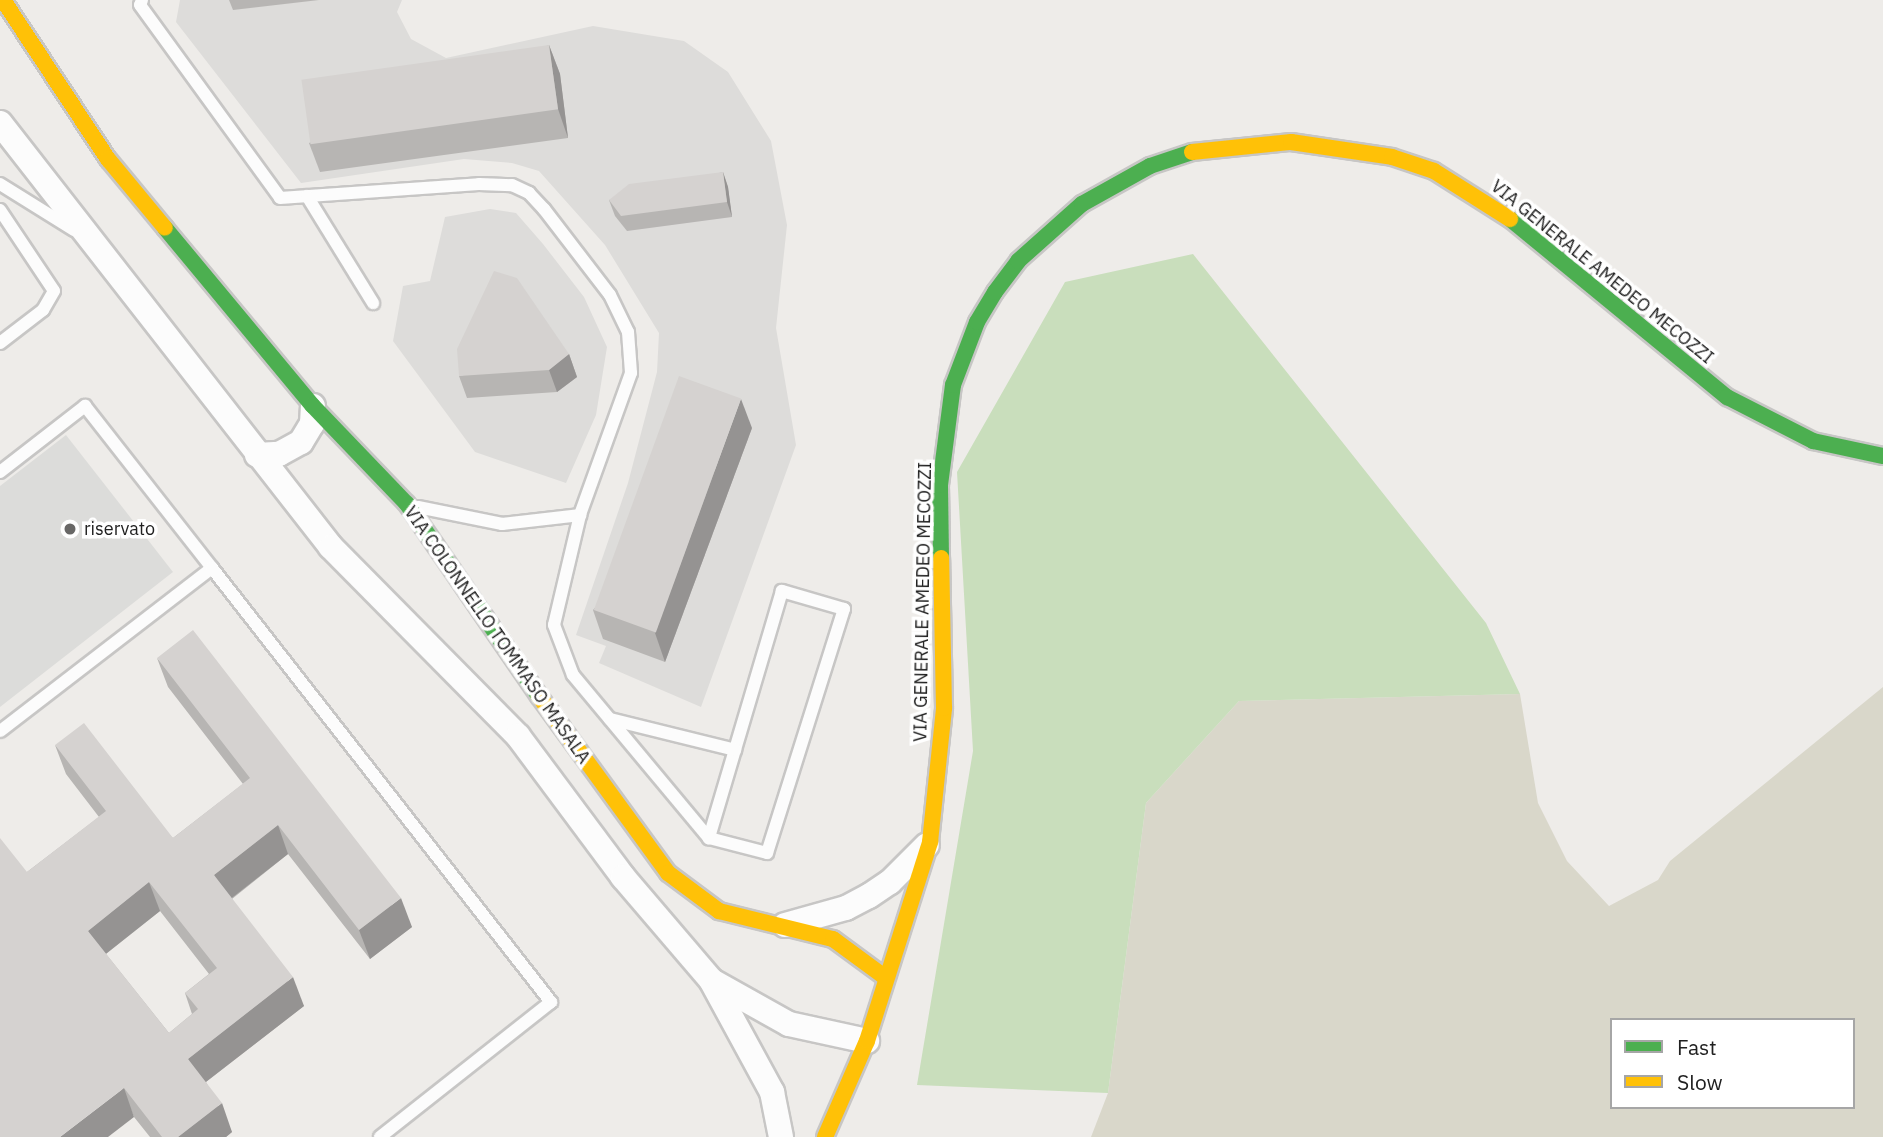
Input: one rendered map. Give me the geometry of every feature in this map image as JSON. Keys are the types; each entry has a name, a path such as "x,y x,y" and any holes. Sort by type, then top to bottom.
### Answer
{"street":[{"name":"VIA COLONNELLO TOMMASO MASALA","path":"4,0 108,159 313,406 407,504 587,765 668,873 719,911 833,939 886,978"},
{"path":"0,122 84,236 331,547 518,736 623,877 711,980 772,1092 780,1137"},
{"name":"VIA GENERALE AMEDEO MECOZZI","path":"825,1137 867,1041 930,842 944,708 940,485 957,374 977,322 1018,261 1082,204 1150,166 1206,148 1291,142 1350,148 1434,171 1506,216 1727,397 1813,441 1883,456"},
{"path":"257,455 279,454 301,442 312,424 313,406"},
{"path":"779,927 846,908 869,896 904,870 930,842"},
{"path":"711,980 789,1024 867,1041"}],"lane":[{"path":"142,0 140,5 280,198 490,184 512,185 528,193 544,209 610,295 628,332 628,390 580,515 554,625 564,660 709,838 767,853 844,609 782,591 709,838"},
{"path":"0,184 84,236"},
{"path":"307,196 373,303"},
{"path":"0,210 54,290 43,310 0,343"},
{"path":"0,472 85,406 551,1002 380,1137"},
{"path":"407,504 502,524 580,515"},
{"path":"0,731 212,568"},
{"path":"610,719 735,750"}],"shaded area":[{"path":"180,0 402,0 397,12 411,39 446,58 593,26 684,41 728,72 771,141 787,225 776,328 796,445 701,707 599,663 606,646 576,635 628,483 657,372 659,333 605,245 539,171 512,163 464,159 301,183 176,22"},
{"path":"490,209 516,213 543,244 584,297 607,347 596,415 566,483 475,452 393,341 403,286 430,281 445,217"},
{"name":"riservato","path":"66,435 173,572 0,707 0,486"},
{"path":"1883,687 1883,1137 1091,1137 1108,1093 1146,803 1239,701 1520,694 1538,803 1567,861 1609,906 1658,880 1670,861"}],"green space":[{"path":"1193,254 1486,623 1520,694 1239,701 1146,803 1108,1093 917,1085 973,751 957,472 1065,282"}],"building":[{"path":"549,45 558,109 310,144 301,80"},
{"path":"723,172 727,202 621,216 609,200 629,184"},
{"path":"494,271 517,278 569,354 549,370 459,376 457,349"},
{"path":"679,376 741,399 656,633 594,610"},
{"path":"193,630 401,898 359,930 278,825 214,875 293,977 188,1059 222,1103 178,1137 162,1137 124,1088 60,1137 0,1137 0,838 27,872 106,811 55,745 84,723 173,838 250,778 157,658","holes":["149,882 217,968 185,993 198,1009 169,1033 88,931"]}],"traffic: fast":[{"path":"941,558 940,485 953,385 977,322 995,292 1018,261 1082,204 1150,166 1192,152"},
{"path":"1510,219 1727,397 1813,441 1883,456"},
{"path":"165,228 313,406 407,504 539,696"}],"traffic: slow":[{"path":"3,0 108,159 165,228"},
{"path":"1192,152 1291,142 1392,157 1434,171 1510,219"},
{"path":"825,1137 867,1041 930,842 944,708 941,558"},
{"path":"539,696 668,873 719,911 833,939 886,978"}],"place":[{"name":"riservato","path":"70,529"}]}
